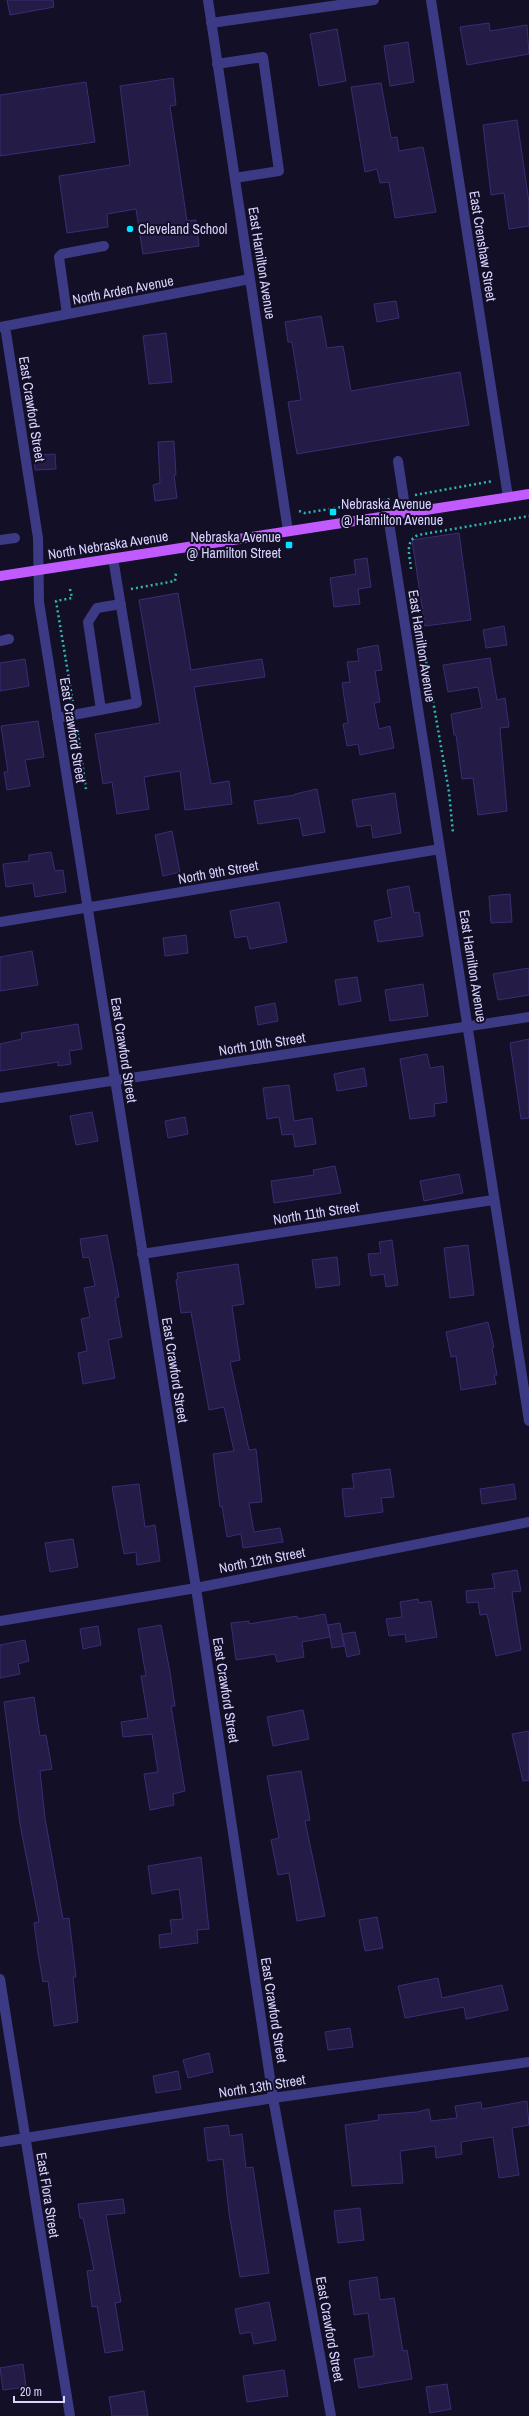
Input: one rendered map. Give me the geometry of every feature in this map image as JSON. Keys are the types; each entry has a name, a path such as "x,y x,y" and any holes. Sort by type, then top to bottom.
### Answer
{"main road":[{"name":"North Nebraska Avenue","path":"0,576 529,494"}],"street":[{"name":"East Hamilton Avenue","path":"208,0 288,531"},
{"path":"211,23 374,0"},
{"name":"East Crenshaw Street","path":"431,0 508,497"},
{"path":"217,64 263,57 279,171 235,178"},
{"path":"67,314 59,257 62,254 104,246"},
{"name":"North Arden Avenue","path":"3,327 250,279"},
{"name":"East Crawford Street","path":"3,327 38,538 39,602 196,1588 273,2098 331,2416"},
{"path":"398,461 406,513"},
{"name":"East Hamilton Avenue","path":"388,516 529,1421"},
{"path":"0,540 15,538"},
{"path":"57,718 137,703 113,558"},
{"path":"102,710 88,622 97,608 121,604"},
{"name":"North 9th Street","path":"0,922 440,849"},
{"name":"North 10th Street","path":"0,1098 529,1017"},
{"name":"North 11th Street","path":"142,1254 494,1200"},
{"name":"North 12th Street","path":"0,1621 196,1588 529,1522"},
{"name":"East Flora Street","path":"0,1979 24,2138 70,2416"},
{"name":"North 13th Street","path":"0,2142 273,2098 529,2062"}],"path":[{"path":"413,577 408,546 414,537 529,516"},
{"path":"127,590 175,581 176,573"},
{"path":"70,589 72,598 56,601 86,789"},
{"path":"419,624 430,675 449,792"}],"building":[{"path":"7,0 53,0 54,7 10,15"},
{"path":"489,23 490,31 527,25 529,54 467,65 460,27"},
{"path":"337,29 346,81 319,86 310,34"},
{"path":"408,42 414,82 390,86 384,46"},
{"path":"173,78 176,105 170,106 187,221 196,220 199,246 143,254 136,209 107,214 108,227 67,233 59,176 130,165 120,86"},
{"path":"86,82 95,142 0,156 0,95"},
{"path":"381,83 391,138 397,137 399,151 423,147 436,212 395,218 389,182 380,183 377,169 365,172 351,87"},
{"path":"517,120 529,202 529,226 509,229 504,193 491,195 483,125"},
{"path":"396,301 399,318 377,322 374,304"},
{"path":"321,316 327,348 343,346 351,391 460,372 469,425 297,454 288,402 301,400 292,342 288,342 285,322"},
{"path":"166,333 172,382 149,384 143,336"},
{"path":"174,441 176,475 174,475 177,498 155,501 153,485 160,483 158,442"},
{"path":"55,454 56,469 35,470 34,455"},
{"path":"459,533 471,620 425,626 412,540"},
{"path":"367,558 371,587 358,589 360,604 334,607 330,578 356,574 354,560"},
{"path":"178,593 191,670 262,659 265,677 194,687 211,784 229,781 232,804 185,810 180,771 144,777 149,809 117,814 112,782 103,784 95,734 160,723 139,600"},
{"path":"504,626 507,645 486,648 483,630"},
{"path":"378,645 382,670 375,671 380,702 374,703 379,729 390,726 394,748 360,755 358,744 347,746 343,724 348,723 342,683 350,682 347,662 359,661 357,649"},
{"path":"490,658 497,700 505,698 509,727 500,728 507,811 478,815 473,778 462,779 456,735 454,735 451,714 482,708 478,687 448,692 443,665"},
{"path":"25,659 29,686 0,691 0,663"},
{"path":"38,721 44,757 25,760 30,786 7,790 4,772 8,772 1,726"},
{"path":"317,789 325,832 303,836 299,818 258,824 254,801 295,795"},
{"path":"395,793 401,833 373,838 371,825 357,827 352,800"},
{"path":"172,831 180,872 163,876 155,835"},
{"path":"51,852 55,871 63,870 66,892 35,897 33,883 6,887 3,864 29,861 29,855"},
{"path":"409,886 414,913 419,912 423,936 378,942 374,921 392,917 387,890"},
{"path":"510,894 512,922 491,923 489,896"},
{"path":"279,902 287,942 250,949 247,936 235,938 230,911"},
{"path":"186,935 188,953 165,956 163,938"},
{"path":"32,951 38,985 0,991 0,957"},
{"path":"529,968 529,995 498,1000 493,974"},
{"path":"357,977 361,1001 339,1005 335,980"},
{"path":"423,984 428,1016 390,1021 385,990"},
{"path":"275,1003 278,1021 258,1025 255,1007"},
{"path":"78,1024 82,1049 69,1051 71,1064 58,1066 58,1062 0,1071 0,1044 22,1039 21,1033"},
{"path":"529,1039 529,1118 521,1119 510,1043"},
{"path":"427,1054 430,1068 443,1066 447,1102 434,1104 435,1116 410,1119 400,1059"},
{"path":"364,1068 367,1086 337,1091 334,1074"},
{"path":"289,1085 294,1121 312,1118 316,1144 295,1147 293,1134 282,1135 279,1117 267,1119 263,1088"},
{"path":"92,1112 98,1141 76,1145 70,1116"},
{"path":"185,1117 188,1134 168,1138 165,1121"},
{"path":"335,1166 341,1193 274,1203 271,1181 314,1175 313,1170"},
{"path":"459,1174 463,1193 424,1201 420,1181"},
{"path":"107,1235 119,1297 115,1298 122,1337 108,1340 115,1378 83,1384 78,1353 87,1351 81,1319 90,1317 84,1288 95,1286 89,1257 83,1258 80,1239"},
{"path":"392,1240 398,1285 386,1287 384,1274 371,1276 368,1254 381,1253 379,1242"},
{"path":"468,1245 474,1295 450,1298 444,1248"},
{"path":"337,1257 340,1285 316,1288 312,1260"},
{"path":"238,1264 244,1304 232,1306 240,1360 230,1362 249,1450 256,1449 262,1502 249,1503 254,1532 280,1528 283,1542 243,1548 241,1534 227,1537 222,1506 220,1507 213,1454 234,1451 224,1407 209,1410 191,1312 181,1313 176,1280 178,1279 177,1273"},
{"path":"488,1322 494,1347 492,1348 497,1375 494,1375 496,1384 461,1390 456,1356 451,1357 446,1332"},
{"path":"390,1469 394,1497 381,1498 383,1512 345,1517 342,1489 354,1488 352,1474"},
{"path":"139,1484 145,1527 155,1525 160,1561 137,1565 136,1552 124,1554 112,1487"},
{"path":"514,1484 516,1499 482,1504 480,1489"},
{"path":"73,1539 78,1567 50,1572 45,1543"},
{"path":"517,1570 521,1591 512,1592 521,1650 496,1656 487,1614 480,1615 478,1602 467,1603 466,1591 495,1588 492,1574"},
{"path":"418,1599 419,1603 431,1601 437,1637 406,1642 405,1634 389,1636 386,1619 402,1617 400,1602"},
{"path":"325,1614 330,1637 302,1642 304,1657 277,1662 275,1654 236,1660 231,1623 249,1621 249,1624 297,1616 298,1619"},
{"path":"340,1623 344,1646 332,1648 328,1625"},
{"path":"161,1625 175,1706 171,1706 185,1791 173,1794 174,1805 150,1810 144,1774 158,1772 152,1734 123,1737 121,1722 148,1718 141,1676 146,1676 138,1629"},
{"path":"98,1626 101,1645 83,1649 80,1629"},
{"path":"355,1632 360,1654 347,1657 342,1634"},
{"path":"25,1640 29,1661 18,1664 20,1674 0,1678 0,1645"},
{"path":"34,1697 40,1736 46,1735 52,1769 40,1771 45,1818 63,1919 69,1918 76,1977 73,1977 78,2022 54,2026 48,1981 43,1982 38,1953 34,1923 39,1922 20,1824 4,1702"},
{"path":"303,1710 309,1739 273,1746 267,1717"},
{"path":"529,1731 529,1780 523,1781 512,1734"},
{"path":"301,1771 310,1820 305,1821 325,1916 297,1921 289,1873 278,1875 271,1840 279,1838 267,1776"},
{"path":"201,1857 209,1929 197,1930 198,1943 160,1948 159,1935 172,1933 170,1920 183,1919 179,1889 152,1894 148,1866"},
{"path":"377,1917 383,1948 365,1951 359,1920"},
{"path":"438,1978 442,1998 502,1985 508,2010 466,2019 464,2007 405,2018 398,1986"},
{"path":"350,2028 353,2047 328,2050 325,2032"},
{"path":"209,2053 213,2072 188,2078 183,2060"},
{"path":"178,2071 181,2089 156,2093 153,2076"},
{"path":"527,2101 529,2125 512,2128 519,2175 499,2178 493,2137 461,2142 462,2154 436,2158 435,2146 400,2151 403,2183 352,2186 345,2125 379,2120 378,2115 417,2112 429,2109 431,2121 457,2118 455,2106 481,2102 482,2109"},
{"path":"228,2125 230,2136 242,2134 246,2168 253,2167 269,2273 240,2277 229,2213 223,2159 208,2161 204,2128"},
{"path":"123,2199 125,2213 106,2215 121,2302 115,2303 123,2350 105,2353 97,2306 92,2307 87,2271 94,2270 83,2218 80,2218 78,2204"},
{"path":"360,2208 364,2240 338,2243 334,2211"},
{"path":"377,2277 380,2300 394,2298 403,2351 407,2350 412,2379 359,2388 354,2359 374,2356 368,2313 354,2315 349,2281"},
{"path":"269,2302 276,2340 254,2344 251,2332 240,2334 235,2309"},
{"path":"23,2364 26,2387 3,2390 0,2368"},
{"path":"284,2370 288,2396 247,2402 243,2376"},
{"path":"447,2384 451,2409 430,2413 426,2387"},
{"path":"144,2391 148,2416 112,2416 109,2397"}],"place":[{"name":"Cleveland School","path":"130,229"},
{"name":"Nebraska Avenue @ Hamilton Avenue","path":"333,512"},
{"name":"Nebraska Avenue @ Hamilton Street","path":"289,545"}]}
